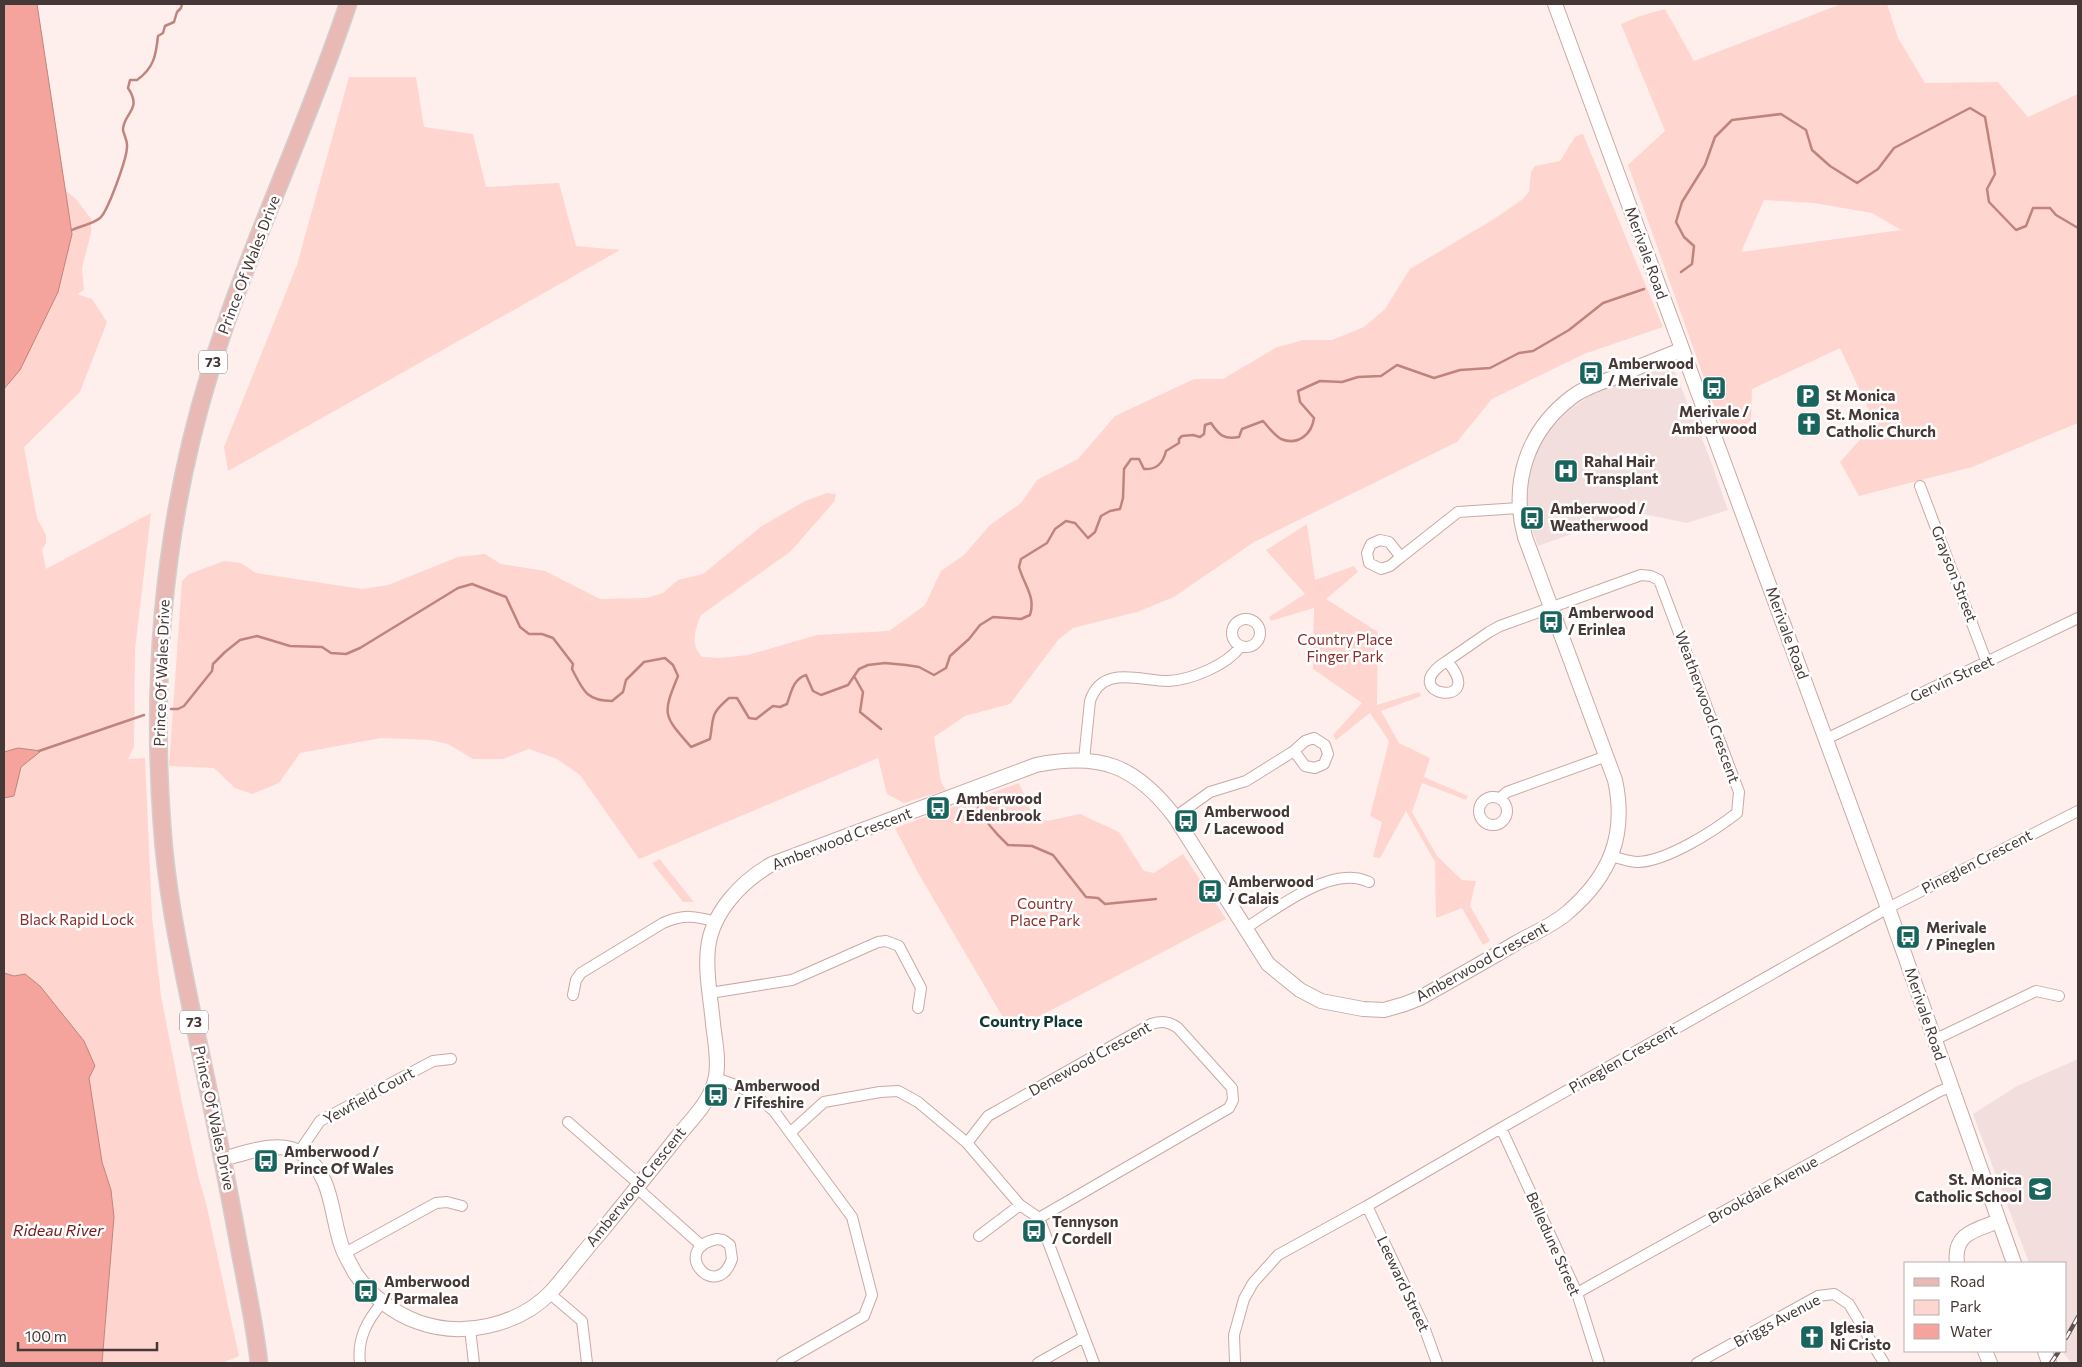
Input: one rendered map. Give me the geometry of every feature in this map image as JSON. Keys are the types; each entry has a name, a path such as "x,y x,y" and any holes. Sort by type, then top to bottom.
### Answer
{"main road":[{"name":"Prince Of Wales Drive","path":"259,1363 223,1159 175,931 162,824 160,701 162,628 168,565 185,471 204,393 219,344 331,54 348,4"}],"street":[{"name":"Merivale Road","path":"1555,4 1888,908 2014,1262"},
{"name":"Amberwood Crescent","path":"299,1152 315,1165 326,1184 345,1254 356,1274 371,1292 383,1302 406,1317 428,1325 448,1329 491,1327 529,1309 550,1293 639,1186 708,1098 716,1078 717,1057 707,968 708,946 716,922 725,906 738,890 754,874 772,864 1036,765 1064,759 1108,764 1127,772 1161,798 1268,964 1300,990 1321,1001 1342,1006 1384,1010 1405,1004 1420,998 1567,913 1598,883 1611,856 1616,843 1619,800 1607,756 1525,537 1520,508 1524,465 1530,446 1542,427 1572,396 1681,350"},
{"name":"Grayson Street","path":"1920,486 1987,663"},
{"path":"1400,558 1458,512 1520,508"},
{"name":"Weatherwood Crescent","path":"1551,608 1641,575 1651,576 1659,580 1739,792 1737,813 1725,822 1662,858 1636,862 1611,856"},
{"path":"1447,662 1489,632 1551,608"},
{"name":"Gervin Street","path":"1826,739 2078,618"},
{"path":"1084,760 1090,701 1093,692 1099,684 1107,679 1119,677 1169,681 1191,677 1234,654 1240,646"},
{"path":"1175,817 1210,792 1246,781 1294,751"},
{"path":"1500,798 1507,792 1607,756"},
{"name":"Pineglen Crescent","path":"1235,1363 1234,1335 1244,1299 1253,1283 1278,1255 1888,908 2078,811"},
{"path":"1246,928 1306,889 1345,878 1354,878 1368,882"},
{"path":"573,995 576,980 581,973 663,923 677,916 699,917 716,922"},
{"path":"710,993 792,980 878,942 886,941 899,946 921,988 918,1008"},
{"path":"1934,1040 2036,991 2059,996"},
{"name":"Denewood Crescent","path":"966,1143 988,1116 1151,1024 1158,1022 1172,1023 1178,1028 1232,1088 1233,1100 1229,1108 1039,1218"},
{"name":"Yewfield Court","path":"299,1152 320,1121 433,1061 451,1059"},
{"path":"716,1078 738,1086 756,1096 774,1111 791,1132 852,1217 872,1295 864,1316 782,1363"},
{"name":"Brookdale Avenue","path":"1576,1293 1950,1087"},
{"path":"791,1132 824,1102 880,1092 898,1091 918,1102 966,1143 1020,1205 1039,1218 1094,1363"},
{"path":"568,1122 702,1246"},
{"name":"Belledune Street","path":"1501,1128 1576,1293 1599,1363"},
{"path":"223,1159 263,1149 286,1148 299,1152"},
{"path":"345,1254 436,1203 447,1202 462,1206"},
{"path":"979,1236 1020,1205"},
{"name":"Leeward Street","path":"1367,1206 1423,1324 1437,1363"},
{"path":"1957,1262 1957,1247 1963,1236 1999,1220"},
{"path":"550,1293 582,1321 587,1363"},
{"name":"Briggs Avenue","path":"1697,1363 1818,1296 1834,1294 1849,1304 1884,1363"},
{"path":"360,1363 362,1335 371,1316 383,1302"},
{"path":"470,1328 474,1363"},
{"path":"1038,1363 1084,1337"}],"shaded area":[{"path":"1661,368 1675,372 1709,456 1728,510 1687,523 1634,512 1538,546 1528,518 1526,492 1529,464 1547,432 1569,410 1595,392"},
{"name":"St. Monica Catholic School","path":"2078,1059 2078,1363 2071,1363 2063,1352 2067,1352 2067,1262 2029,1262 1973,1114 2017,1086"}],"green space":[{"path":"1841,4 1887,4 1898,38 1925,83 1998,82 2028,117 2078,94 2078,423 1972,467 1859,496 1840,462 1875,423 1840,348 1752,389 1751,420 1744,427 1724,434 1628,165 1665,131 1621,24 1665,9 1694,61","holes":["1764,200 1814,203 1872,213 1901,230 1741,252"]},
{"path":"349,77 416,77 424,127 473,134 486,187 559,183 576,246 620,250 228,471 224,447 297,265"},
{"path":"1583,134 1663,327 1584,354 1492,399 1457,442 1254,542 1174,597 1137,612 1073,628 1058,640 1010,704 965,716 934,737 941,782 946,790 904,803 887,794 878,758 639,859 580,775 557,759 529,749 503,759 473,759 448,744 430,740 381,738 300,753 279,783 252,794 235,788 214,768 169,766 182,581 189,574 224,561 241,563 256,573 362,589 388,585 458,557 485,554 501,564 545,571 600,599 646,598 663,593 678,580 703,574 762,526 805,501 827,493 836,494 834,502 790,552 701,615 695,637 698,652 702,657 720,658 748,655 817,635 889,631 925,605 941,571 964,555 990,525 1021,503 1037,480 1078,459 1115,416 1194,379 1223,379 1277,347 1304,340 1332,340 1364,327 1385,309 1410,269 1494,219 1523,199 1529,192 1531,172 1535,166 1560,161 1575,137"},
{"name":"Black Rapid Lock","path":"65,190 76,199 91,219 91,233 82,268 84,290 77,294 92,299 107,322 80,392 24,447 37,518 46,535 46,543 42,550 46,569 151,513 135,650 134,747 128,759 145,758 152,917 161,996 182,1103 239,1356 222,1363 102,1363 114,1217 111,1190 102,1162 89,1078 95,1066 25,974 14,976 4,973 4,389 8,386 72,234"},
{"name":"Country Place Finger Park","path":"1307,524 1315,580 1354,566 1358,572 1326,599 1378,632 1377,705 1419,692 1421,696 1381,711 1399,743 1430,758 1424,777 1468,796 1466,800 1422,783 1412,812 1437,856 1462,880 1476,881 1470,906 1490,941 1483,945 1462,908 1436,918 1435,862 1406,811 1380,858 1373,857 1382,822 1370,816 1389,741 1370,713 1336,740 1333,735 1362,703 1313,669 1314,608 1271,621 1269,617 1305,594 1266,550"},
{"name":"Country Place Park","path":"1019,783 1032,814 1047,821 1080,814 1119,832 1144,871 1154,873 1183,854 1226,919 1011,1031 917,871 895,828"},
{"path":"660,859 694,902 683,902 652,863"}],"water":[{"path":"4,4 37,4 72,234 58,292 20,370 4,389"},
{"path":"18,748 41,751 21,767 14,796 4,798 4,752"},
{"name":"Rideau River","path":"4,973 14,976 25,974 40,986 84,1041 95,1066 89,1078 102,1162 111,1190 114,1217 102,1363 4,1363"}],"waterway":[{"path":"72,230 100,218 108,205 121,171 126,151 127,143 123,130 134,101 128,88 130,80 137,80 151,66 158,36 163,33 165,26 174,22 182,4"},
{"path":"1681,272 1692,264 1694,246 1684,237 1676,222 1682,202 1705,165 1715,137 1732,120 1781,114 1806,130 1812,150 1830,166 1857,183 1878,169 1894,148 1970,108 1985,117 1995,174 1987,189 1989,202 2016,230 2026,226 2033,208 2050,208 2056,215 2078,228"},
{"path":"171,709 178,709 184,706 212,671 213,664 240,640 257,636 290,646 322,647 331,653 346,654 360,648 458,588 472,584 506,597 520,627 529,634 542,634 553,638 573,664 572,669 586,693 596,699 612,701 623,692 626,680 644,662 665,658 673,665 678,676 669,699 668,714 670,721 691,747 710,739 714,716 729,698 737,698 749,718 756,719 773,706 780,707 787,704 795,683 806,675 813,691 821,695 848,685 859,669 868,665 885,663 906,665 919,667 934,675 946,668 950,656 969,639 980,625 993,617 1021,619 1030,615 1032,602 1019,567 1021,559 1047,543 1055,529 1066,521 1075,523 1088,538 1095,532 1101,516 1110,511 1120,509 1123,498 1124,469 1131,459 1139,459 1144,469 1156,467 1163,459 1166,451 1179,443 1179,439 1182,436 1193,435 1200,437 1204,434 1205,425 1211,423 1222,436 1234,438 1239,437 1242,429 1263,421 1281,439 1287,441 1298,440 1307,434 1314,418 1300,402 1298,391 1320,381 1342,382 1358,377 1381,376 1397,365 1434,378 1460,370 1490,368 1519,353 1533,351 1569,330 1603,303 1644,289"},
{"path":"854,676 863,692 860,712 881,729"},
{"path":"39,751 144,715"},
{"path":"978,806 991,827 1008,845 1032,846 1053,855 1086,897 1098,898 1105,904 1156,899"}],"railway":[{"path":"2067,1336 2078,1317"},
{"path":"2051,1363 2058,1352"}],"place":[{"name":"Amberwood / Merivale","path":"1591,373"},
{"name":"Merivale / Amberwood","path":"1714,388"},
{"name":"St Monica","path":"1808,396"},
{"name":"St. Monica Catholic Church","path":"1809,424"},
{"name":"Rahal Hair Transplant","path":"1566,471"},
{"name":"Amberwood / Weatherwood","path":"1532,518"},
{"name":"Amberwood / Erinlea","path":"1551,622"},
{"name":"Amberwood / Edenbrook","path":"938,808"},
{"name":"Amberwood / Lacewood","path":"1186,821"},
{"name":"Amberwood / Calais","path":"1210,891"},
{"name":"Merivale / Pineglen","path":"1908,937"},
{"name":"Amberwood / Fifeshire","path":"716,1095"},
{"name":"Amberwood / Prince Of Wales","path":"266,1161"},
{"name":"St. Monica Catholic School","path":"2040,1189"},
{"name":"Tennyson / Cordell","path":"1034,1231"},
{"name":"Amberwood / Parmalea","path":"366,1291"},
{"name":"Iglesia Ni Cristo","path":"1812,1337"}],"district":[{"name":"Country Place","path":"1031,1021"}]}
